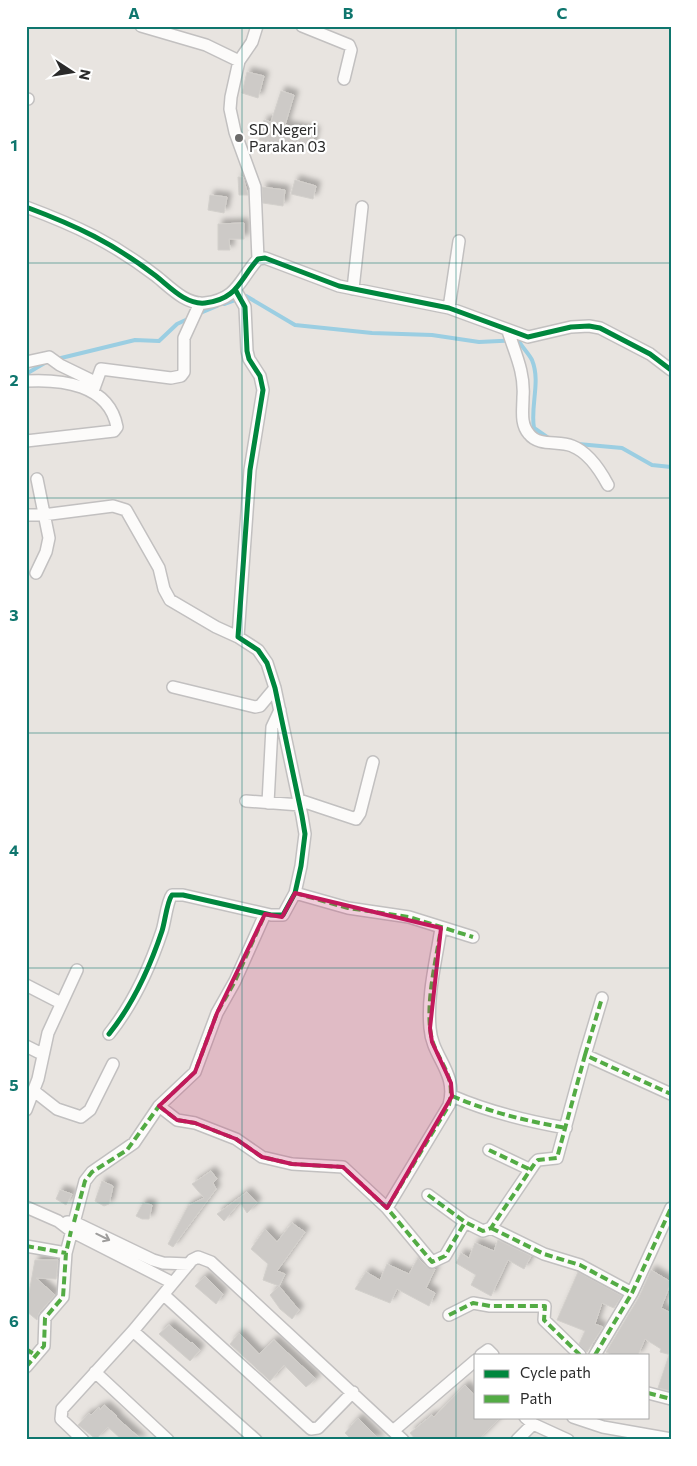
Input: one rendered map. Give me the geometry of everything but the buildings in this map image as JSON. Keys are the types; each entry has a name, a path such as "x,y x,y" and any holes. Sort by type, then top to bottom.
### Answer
{"street":[{"path":"141,26 206,45 239,61"},
{"path":"94,386 99,370 104,368 171,378 181,376 184,372 184,338 198,306 238,293 258,259 255,187 235,132 230,109 230,96 239,61 252,42 257,26"},
{"path":"302,26 349,45 351,50 344,79"},
{"path":"353,289 362,206"},
{"path":"26,207 107,241 198,306"},
{"path":"449,308 459,240"},
{"path":"258,259 274,260 308,276 353,289 449,308 510,337 528,337 589,326 600,328 650,354 671,370"},
{"path":"238,293 246,307 247,351 260,376 263,390 250,470 238,637"},
{"path":"510,337 522,372 522,417 528,433 533,439 542,442 573,446 595,465 608,485"},
{"path":"26,362 49,357 94,386 116,423 114,431 26,441"},
{"path":"26,381 56,381 94,386"},
{"path":"36,573 46,552 49,538 37,479"},
{"path":"26,515 43,515 113,506 122,507 126,510 155,559 164,589 170,600 216,627 238,637 264,656 275,688 305,834 301,866 294,893 283,915 265,914 184,895 172,895 162,932 149,964 122,1017 110,1034"},
{"path":"173,687 255,706 260,706 275,688"},
{"path":"268,803 272,727 280,710"},
{"path":"246,801 268,803 299,802 356,819 360,813 373,762"},
{"path":"294,893 348,908 409,917 473,937"},
{"path":"26,1367 31,1352 44,1346 45,1318 63,1297 66,1253 88,1176 134,1143 159,1106 195,1072 217,1013 235,981 265,914"},
{"path":"387,1208 449,1105 452,1096 451,1083 432,1042 430,1028 431,990 441,928"},
{"path":"26,1110 34,1091 42,1054 61,1003 77,970"},
{"path":"26,985 61,1003"},
{"path":"428,1196 465,1222 483,1231 491,1228 529,1169 538,1160 557,1158 602,998"},
{"path":"26,1046 42,1054"},
{"path":"585,1055 671,1094"},
{"path":"34,1091 57,1109 81,1117 90,1110 113,1064"},
{"path":"452,1096 482,1109 566,1128"},
{"path":"159,1106 177,1120 196,1123 236,1139 262,1157 292,1164 343,1166 387,1208 432,1262 445,1256 465,1222"},
{"path":"489,1150 529,1169"},
{"path":"26,1207 153,1260 163,1263 189,1264"},
{"path":"596,1354 632,1293 671,1208"},
{"path":"72,1227 173,1283"},
{"path":"491,1228 544,1254 580,1265 632,1293"},
{"path":"26,1246 66,1253"},
{"path":"83,1440 61,1419 62,1409 134,1332 189,1264 198,1258 211,1262 403,1440"},
{"path":"164,1295 310,1429 318,1428 353,1392"},
{"path":"449,1316 473,1303 490,1306 545,1306 544,1320 579,1354"},
{"path":"134,1332 256,1440"},
{"path":"394,1431 474,1365"},
{"path":"95,1372 168,1440"},
{"path":"650,1394 671,1399"},
{"path":"576,1418 602,1427 671,1439"},
{"path":"517,1440 529,1421 568,1440"}],"highlighted area":[{"path":"295,893 441,928 430,1028 432,1042 451,1083 452,1096 387,1208 343,1167 292,1164 262,1157 236,1139 195,1123 177,1120 159,1106 195,1072 217,1013 265,914 282,917"}],"waterway":[{"path":"224,304 246,296 295,325 372,333 432,335 479,342 518,340 531,358 535,368 534,428 547,437"},
{"path":"198,314 217,306"},
{"path":"57,359 135,340 159,341 177,324 190,318"},
{"path":"26,374 48,361"},
{"path":"578,444 622,448 652,465 671,467"}],"marked path":[{"path":"295,893 348,908 409,917 473,937"},
{"path":"74,1222 85,1181 92,1172 127,1150 159,1106 195,1072 217,1013 235,981 265,914"},
{"path":"387,1208 449,1105 450,1083 432,1039 429,1016 441,928"},
{"path":"585,1055 602,998"},
{"path":"428,1195 465,1222 483,1231 491,1228 535,1163 538,1160 557,1158 585,1055 671,1094"},
{"path":"452,1096 508,1115 566,1128"},
{"path":"159,1106 177,1120 195,1123 236,1139 262,1157 292,1164 343,1167 387,1208 432,1262 445,1256 465,1222"},
{"path":"489,1150 529,1169"},
{"path":"596,1354 632,1293 671,1208"},
{"path":"491,1228 544,1254 580,1265 632,1293"},
{"path":"26,1367 44,1346 45,1318 63,1297 66,1253 71,1231"},
{"path":"26,1246 66,1253"},
{"path":"449,1315 473,1303 490,1306 545,1306 544,1320 579,1354"},
{"path":"26,1349 35,1355"},
{"path":"650,1394 671,1399"}],"cycle path":[{"path":"26,207 94,236 140,264 185,298 198,303 216,301 231,293 258,259 265,258 339,286 449,308 528,337 571,327 589,326 600,328 650,354 671,370"},
{"path":"109,1034 126,1010 146,972 162,931 172,895 183,895 271,915 283,915 295,893 301,866 305,834 275,688 267,663 258,650 238,637 250,470 263,390 260,376 249,359 245,307 236,291"}],"place":[{"name":"SD Negeri Parakan 03","path":"239,138"}]}
